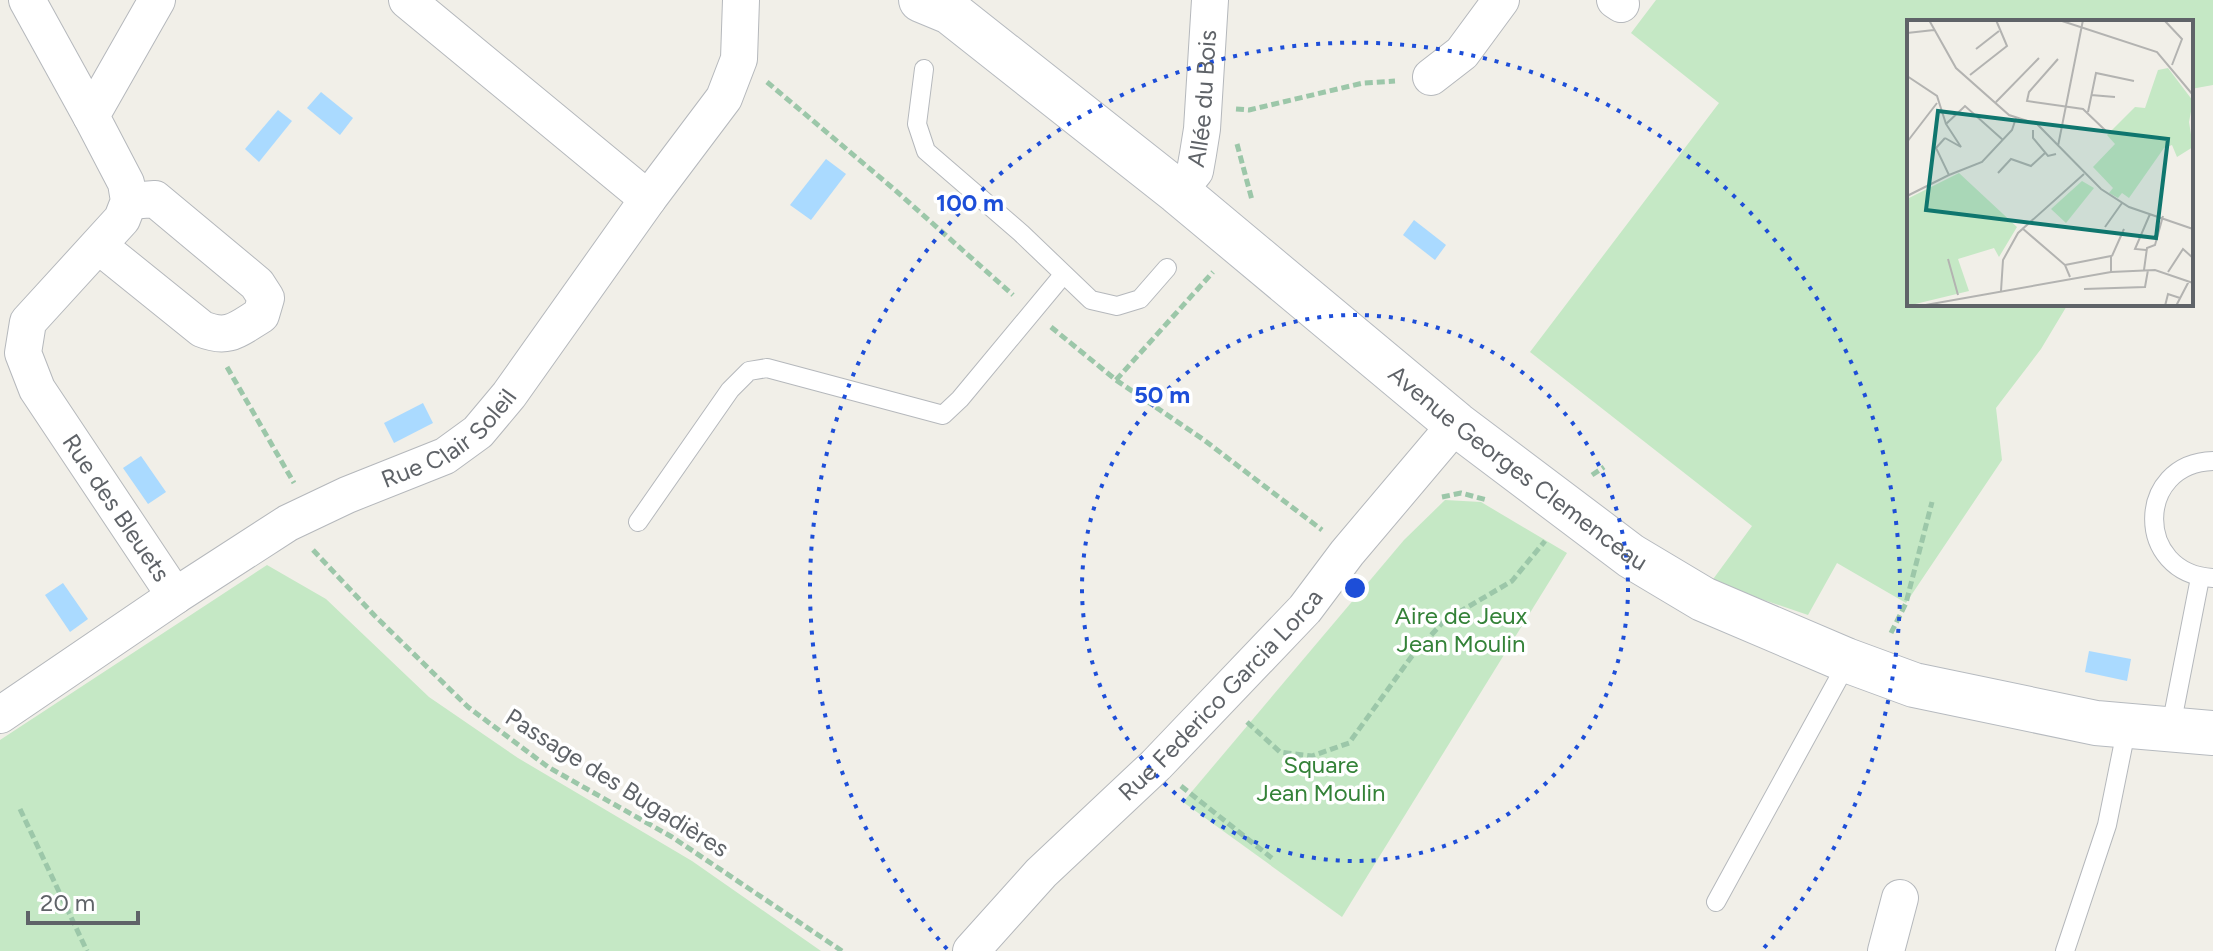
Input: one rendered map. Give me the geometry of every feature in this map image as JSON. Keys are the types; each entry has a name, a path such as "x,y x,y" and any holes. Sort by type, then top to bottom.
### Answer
{"street":[{"path":"27,0 126,183 129,201 122,219 99,246 202,329 218,336 232,333 261,315 266,298 257,284 155,199 129,201"},
{"path":"91,116 157,0"},
{"path":"407,0 648,199"},
{"name":"Rue Clair Soleil","path":"175,596 300,517 445,456 478,432 509,395 724,98 739,59 741,0"},
{"name":"Avenue Georges Clemenceau","path":"921,0 950,12 1178,192 1456,424 1564,508 1631,556 1703,599 1846,660 1914,685 2096,723 2195,732"},
{"name":"Allée du Bois","path":"1178,192 1195,171 1203,109 1210,0"},
{"path":"1431,77 1462,53 1501,0"},
{"name":"Rue des Bleuets","path":"0,715 175,596 37,389 23,353 28,322 99,246"},
{"name":"Rue Federico Garcia Lorca","path":"971,951 1041,873 1156,765 1305,609 1347,553 1456,424"},
{"path":"1886,951 1900,898"}],"lane":[{"path":"924,69 917,124 926,151 1021,233 1091,300 1117,306 1140,299 1167,268"},
{"path":"638,522 730,390 749,371 767,368 943,415 960,399 1063,275"},
{"path":"2195,732 2174,711 2206,578 2181,570 2166,556 2156,539 2153,518 2157,498 2168,481 2182,469 2213,461"},
{"path":"1716,902 1846,660"},
{"path":"2065,951 2107,825 2127,726"}],"path":[{"path":"739,59 895,190 1031,311 1116,380 1204,440 1329,535"},
{"path":"1203,109 1249,110 1363,83 1431,77"},
{"path":"1116,380 1213,271"},
{"name":"Passage des Bugadières","path":"218,336 225,364 300,517 375,616 468,707 548,767 672,837 842,951"},
{"path":"1220,699 1280,752 1312,756 1349,743 1412,656 1444,621 1512,581 1538,552 1580,484 1604,467"},
{"path":"1889,636 1906,603 1932,502"},
{"path":"1156,765 1273,859"},
{"path":"20,809 87,951"}],"green space":[{"path":"1656,0 2213,0 2213,85 2193,89 2193,20 1907,20 1907,306 2067,306 2041,349 1996,408 2002,460 1906,603 1837,563 1808,615 1711,582 1752,526 1530,352 1719,103 1631,33"},
{"name":"Square Jean Moulin","path":"1445,500 1481,502 1567,553 1342,917 1183,802 1404,540"},
{"path":"267,565 326,599 429,697 518,758 692,861 821,951 0,951 0,740"}],"water":[{"path":"321,92 353,118 340,135 307,108"},
{"path":"278,110 292,121 259,162 245,149"},
{"path":"826,159 846,174 811,220 790,205"},
{"path":"1414,220 1446,245 1435,260 1403,235"},
{"path":"423,403 433,423 394,443 384,423"},
{"path":"141,456 166,492 148,504 123,468"},
{"path":"63,583 88,619 70,632 45,595"},
{"path":"2089,651 2131,659 2127,681 2085,672"}],"park label":[{"name":"Aire de Jeux Jean Moulin","path":"1461,630"}]}
